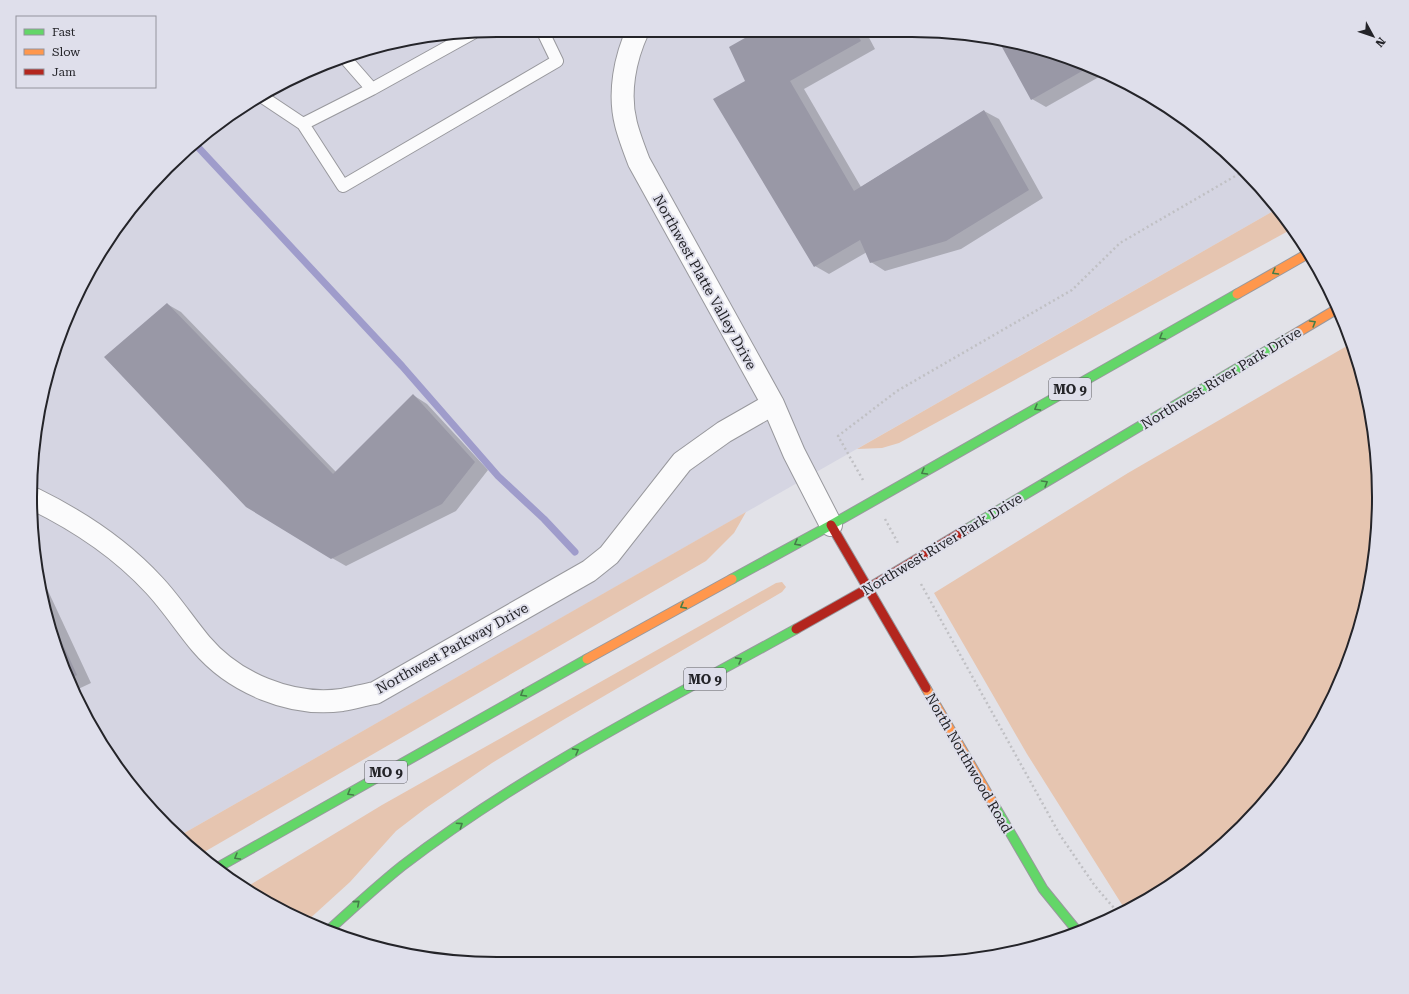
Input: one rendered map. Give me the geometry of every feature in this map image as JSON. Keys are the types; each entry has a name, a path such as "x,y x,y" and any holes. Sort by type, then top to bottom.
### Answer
{"main road":[{"name":"MO 9","path":"222,865 557,674 831,525 1303,256"},
{"name":"Northwest River Park Drive","path":"333,927 357,903 449,832 542,770 867,589 1333,312"},
{"name":"North Northwood Road","path":"831,525 1043,890 1074,927"}],"street":[{"name":"Northwest Platte Valley Drive","path":"635,37 622,82 625,122 639,162 773,404 794,453 831,525"},
{"name":"Northwest Parkway Drive","path":"37,500 60,511 94,533 126,557 154,585 202,645 227,668 242,678 273,692 307,700 341,700 375,693 589,571 609,555 682,462 724,432 773,404"}],"lane":[{"path":"266,100 303,124 343,186 556,61 545,37"},
{"path":"303,124 372,89 464,38"},
{"path":"348,61 372,89"}],"path":[{"path":"1030,780 1060,835 1095,886 1115,910"}],"shaded area":[{"path":"497,37 912,37 972,41 1002,46 1060,61 1115,84 1142,99 1192,132 1215,151 1258,194 1273,212 184,833 151,800 115,753 84,700 61,645 46,587 41,557 37,497 38,467 46,407 53,378 61,349 84,294 115,241 132,217 151,194 194,151 217,132 267,99 294,84 349,61 407,46 437,41"},
{"path":"1273,212 1287,232 899,443 882,448 857,449"},
{"path":"1347,346 1363,407 1371,467 1372,497 1368,557 1363,587 1348,645 1337,673 1325,700 1294,753 1258,800 1215,843 1192,862 1168,879 1123,906 1027,754 934,593 1128,473"},
{"path":"746,512 734,533 706,561 205,852 184,833"},
{"path":"782,582 786,587 782,592 492,763 426,808 396,831 350,882 311,918 294,910 250,885 382,805 776,583"}],"building":[{"path":"747,37 859,37 861,41 790,81 854,191 984,110 1029,190 946,241 870,263 860,240 814,267 713,99 745,81 729,47"},
{"path":"1001,46 1060,61 1084,70 1031,100"},
{"path":"167,303 333,474 413,394 475,462 442,504 331,559 246,507 104,357"},
{"path":"58,633 77,675 74,677"}],"waterway":[{"path":"198,147 402,366 498,476 544,519 575,552"}],"traffic: fast":[{"path":"831,525 1237,294"},
{"path":"967,529 1290,337"},
{"path":"732,579 831,525"},
{"path":"333,927 402,866 448,832 496,800 594,740 796,629"},
{"path":"222,865 587,659"},
{"path":"993,803 1043,889 1074,927"}],"traffic: slow":[{"path":"1237,294 1303,256"},
{"path":"1290,337 1333,312"},
{"path":"587,659 732,579"},
{"path":"926,688 993,803"}],"traffic: jam":[{"path":"831,525 926,688"},
{"path":"867,589 967,529"},
{"path":"796,629 867,589"}]}
